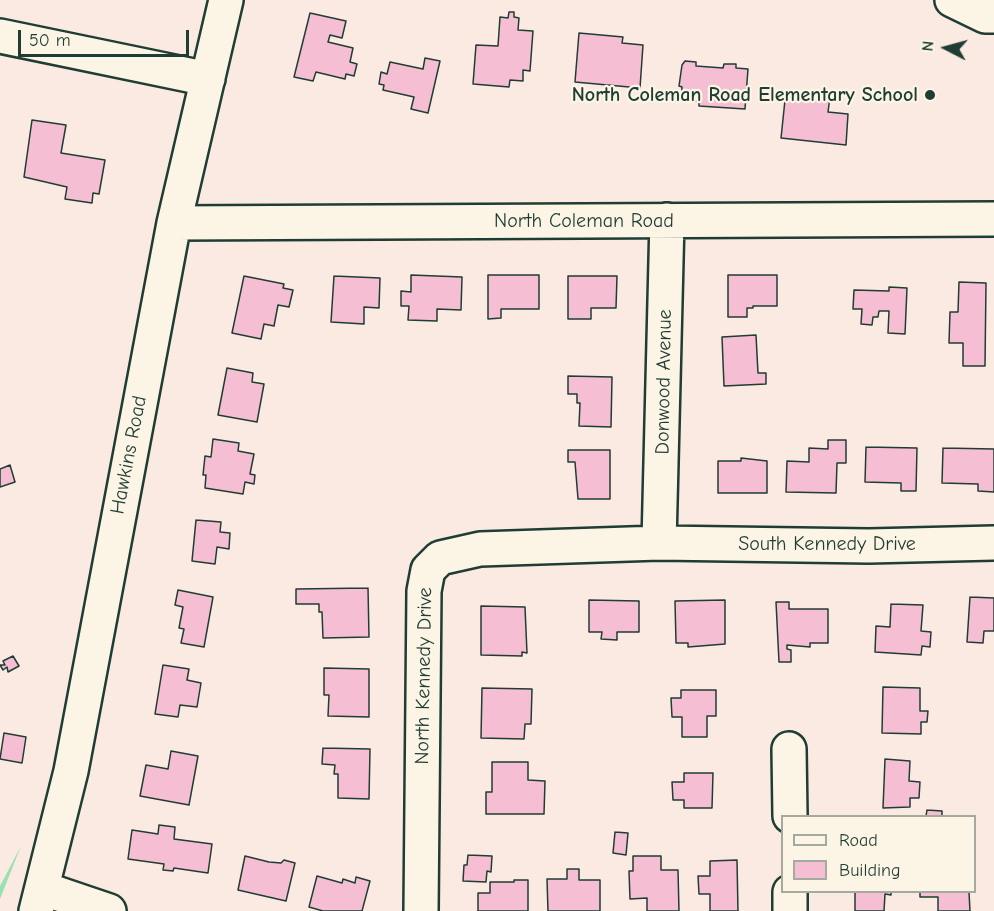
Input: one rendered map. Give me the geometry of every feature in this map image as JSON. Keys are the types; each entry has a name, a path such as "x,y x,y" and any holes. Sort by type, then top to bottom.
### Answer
{"street":[{"name":"Hawkins Road","path":"40,900 71,771 174,223 226,0"},
{"path":"952,0 984,16 994,16"},
{"path":"0,36 208,79"},
{"name":"North Coleman Road","path":"174,223 994,219"},
{"name":"Donwood Avenue","path":"660,543 668,220"},
{"name":"South Kennedy Drive","path":"660,543 868,546 994,543"},
{"name":"North Kennedy Drive","path":"421,911 424,591 428,570 440,558 480,549 660,543"},
{"path":"789,749 790,815"},
{"path":"790,893 790,911"},
{"path":"40,900 109,911"}],"green space":[{"path":"21,846 0,899 0,886"}],"building":[{"path":"509,12 514,12 514,17 519,18 518,30 533,31 530,71 523,70 523,81 510,80 509,87 473,84 476,45 498,46 500,17 508,18"},
{"path":"310,13 346,21 342,38 330,35 328,42 353,48 350,62 357,64 354,76 346,74 345,79 316,72 313,81 294,77"},
{"path":"579,33 623,37 622,43 643,45 640,88 575,82"},
{"path":"425,58 440,61 428,113 411,109 414,97 383,90 384,85 379,84 381,72 387,74 390,62 423,69"},
{"path":"685,61 696,62 696,66 723,68 724,64 736,64 736,68 748,69 745,109 699,106 699,101 681,100 682,87 679,86 682,65"},
{"path":"799,94 830,97 828,112 848,114 846,145 781,138 785,100 798,101"},
{"path":"32,120 66,125 61,153 105,160 99,194 93,193 92,203 65,199 67,187 24,177"},
{"path":"411,275 462,277 461,310 437,309 437,321 408,320 409,306 401,306 401,291 411,292"},
{"path":"488,275 539,275 539,309 501,309 501,318 488,319"},
{"path":"728,275 777,275 777,306 753,306 753,308 747,308 747,317 728,317"},
{"path":"244,276 284,284 283,288 293,290 289,307 278,305 274,326 264,324 261,339 232,333"},
{"path":"334,276 380,278 379,308 364,307 364,324 331,322"},
{"path":"568,276 617,276 616,308 591,308 591,319 568,319"},
{"path":"959,282 986,283 985,366 963,366 963,343 949,343 950,312 958,312"},
{"path":"889,287 907,288 905,334 888,333 889,311 879,311 878,317 873,317 872,325 861,324 862,309 853,309 854,290 889,291"},
{"path":"756,335 758,373 766,373 766,384 724,386 722,337"},
{"path":"227,368 253,373 252,382 264,384 257,422 218,415"},
{"path":"568,376 612,377 611,427 579,426 580,403 577,403 577,394 568,394"},
{"path":"213,439 239,443 238,451 254,454 250,474 255,475 254,484 245,482 243,494 205,488 206,475 203,475 205,456 211,457"},
{"path":"828,440 846,440 846,463 837,463 836,493 786,492 787,461 809,462 809,448 828,449"},
{"path":"866,447 917,448 916,491 901,491 901,483 865,482"},
{"path":"943,448 994,449 994,492 978,491 978,484 942,483"},
{"path":"568,450 610,450 610,499 578,499 575,462 568,462"},
{"path":"741,458 767,461 767,493 718,493 718,461 741,461"},
{"path":"10,465 15,482 0,487 0,469"},
{"path":"196,520 221,522 220,532 230,533 229,549 217,547 215,564 192,561"},
{"path":"368,588 369,637 323,638 322,612 319,612 319,604 296,604 296,589"},
{"path":"178,590 213,597 204,647 181,643 184,629 179,628 183,607 175,605"},
{"path":"970,597 994,598 994,631 984,631 983,643 967,642"},
{"path":"589,600 639,601 639,632 617,632 617,640 601,639 602,632 589,632"},
{"path":"725,600 725,644 688,647 688,643 676,643 675,601"},
{"path":"776,602 789,602 789,609 828,609 828,643 810,643 810,647 787,645 787,649 791,650 791,662 779,662"},
{"path":"891,604 923,605 921,631 931,632 930,647 922,646 921,655 875,652 876,626 890,627"},
{"path":"481,606 525,607 527,653 522,652 522,656 481,655"},
{"path":"13,656 19,666 8,672 7,667 3,670 0,665 5,665 3,661"},
{"path":"163,665 189,669 187,680 201,683 197,707 180,705 178,717 155,714"},
{"path":"324,668 369,669 369,717 328,716 329,695 324,695"},
{"path":"883,687 920,688 920,711 928,711 927,722 921,722 921,734 882,733"},
{"path":"482,688 532,689 531,724 525,724 524,739 481,738"},
{"path":"681,690 716,690 716,716 707,716 707,737 682,737 682,717 672,717 671,698 681,698"},
{"path":"4,733 26,737 22,763 0,759"},
{"path":"323,748 370,749 369,799 338,798 338,774 334,774 335,765 322,764"},
{"path":"171,751 198,756 189,805 140,796 146,765 168,769"},
{"path":"885,759 910,761 909,781 920,782 919,798 910,798 910,807 883,808"},
{"path":"492,762 528,762 528,780 545,781 544,814 486,814 486,792 492,792"},
{"path":"684,773 713,773 712,808 684,808 684,800 673,800 672,782 684,782"},
{"path":"927,810 942,811 942,815 926,815"},
{"path":"159,825 175,827 174,839 212,844 208,873 174,868 173,871 163,870 164,864 128,859 132,830 158,834"},
{"path":"615,832 628,833 626,855 613,853"},
{"path":"468,855 492,856 491,872 487,871 486,882 463,881 464,865 467,865"},
{"path":"245,856 269,862 281,863 284,860 295,863 286,901 238,890"},
{"path":"633,856 661,856 661,870 678,870 679,911 647,911 647,898 630,899 629,871 633,871"},
{"path":"737,860 738,911 710,911 710,894 699,894 698,876 710,876 710,861"},
{"path":"567,869 579,869 579,880 600,880 600,911 548,911 547,879 567,879"},
{"path":"317,876 342,883 343,879 355,883 356,877 370,881 362,911 323,911 309,907"},
{"path":"514,880 528,880 528,911 478,911 478,893 490,893 490,882 514,882"},
{"path":"855,893 891,893 891,895 885,894 884,911 855,911"},
{"path":"920,893 969,893 970,911 938,911 938,897 920,897"}],"place":[{"name":"North Coleman Road Elementary School","path":"930,95"}]}
